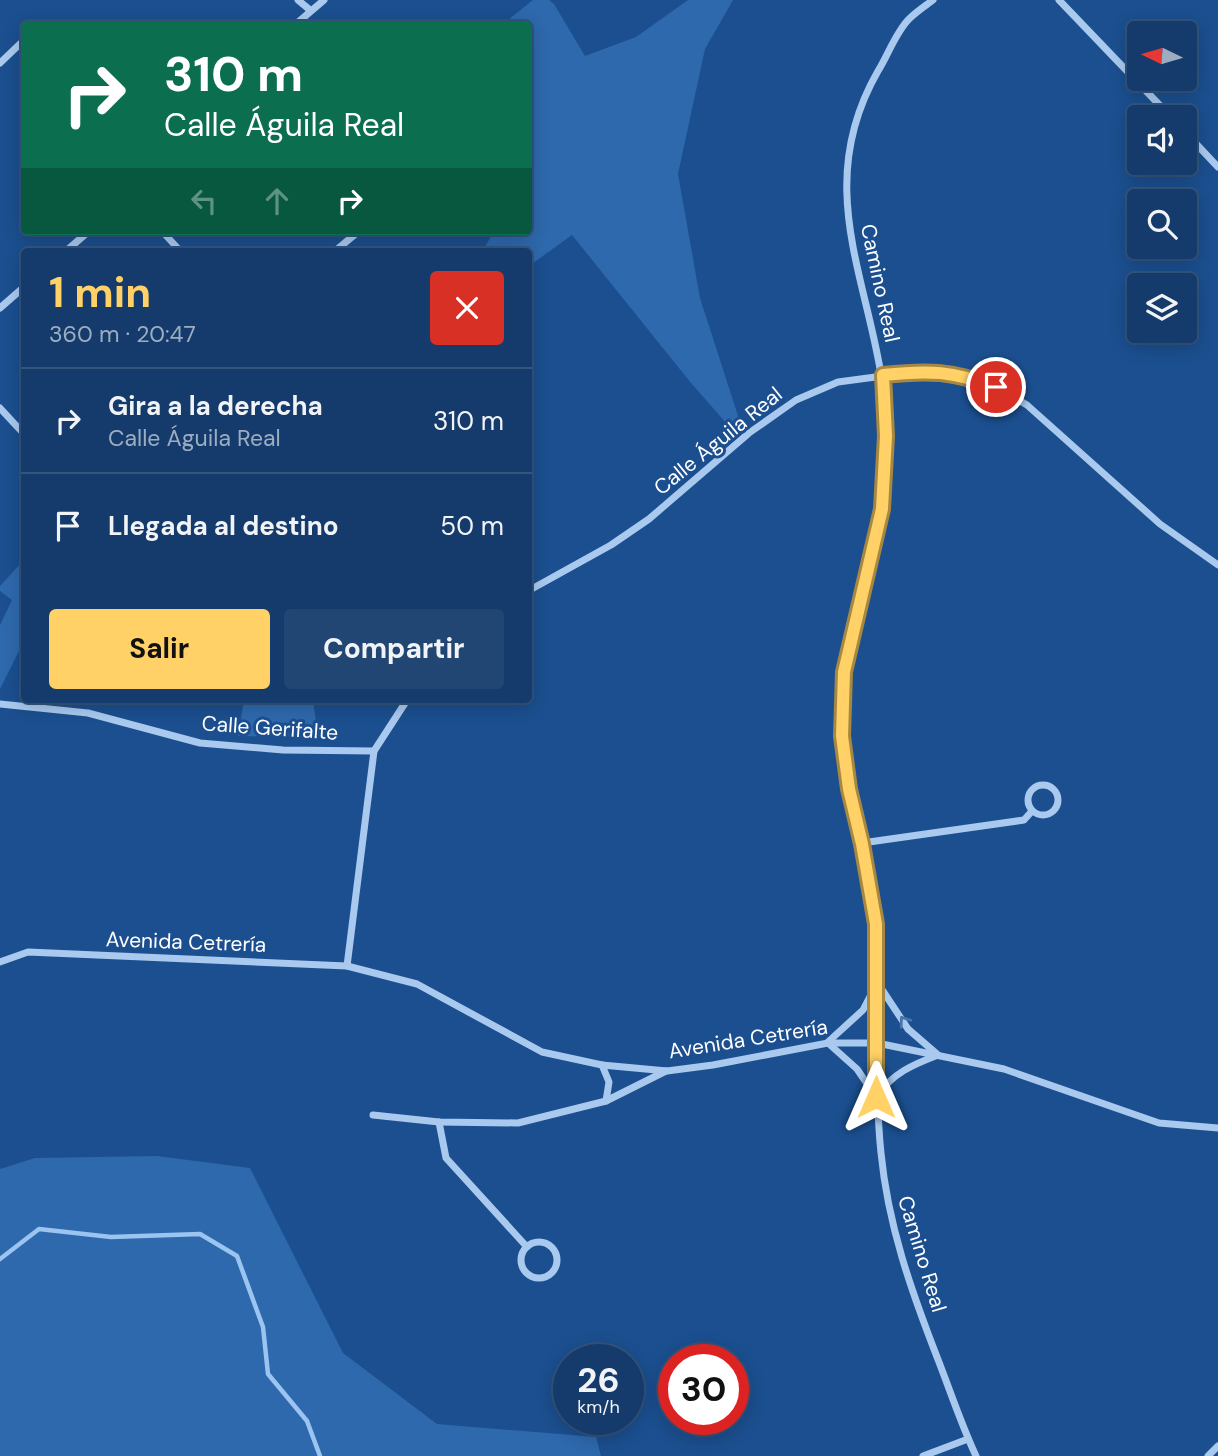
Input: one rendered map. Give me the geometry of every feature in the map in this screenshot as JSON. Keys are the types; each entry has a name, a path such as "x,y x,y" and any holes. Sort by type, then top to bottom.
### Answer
{"street":[{"path":"298,0 310,10"},
{"path":"299,21 324,0"},
{"name":"Camino Real","path":"933,0 907,20 865,93 849,148 846,199 851,243 883,375 886,436 882,509 844,672 842,736 849,789 876,924 876,1097 885,1193 894,1237 976,1456"},
{"path":"1059,0 1160,105"},
{"path":"0,63 21,43"},
{"path":"1197,145 1218,167"},
{"path":"70,248 84,235"},
{"path":"166,235 177,248"},
{"path":"339,248 354,235"},
{"path":"0,308 21,290"},
{"name":"Calle Águila Real","path":"532,589 611,545 649,519 749,433 796,400 838,382 928,370 961,374 996,387 1027,405 1160,524 1218,565"},
{"path":"0,408 21,431"},
{"path":"347,966 374,751 405,703"},
{"name":"Calle Gerifalte","path":"0,704 88,713 200,743 283,750 374,751"},
{"path":"1042,784 1053,788 1058,798 1055,809 1044,815 1032,811 1027,800 1031,789 1042,784"},
{"path":"862,844 1024,820 1032,811"},
{"name":"Avenida Cetrería","path":"0,962 28,952 347,966 417,984 542,1052 602,1065 667,1071 828,1043 877,1043 1004,1069 1159,1123 1218,1128"},
{"path":"877,982 908,1029 938,1055 907,1067 888,1080 876,1097 857,1069 828,1043 863,1010 877,982"},
{"path":"602,1065 609,1082 606,1101"},
{"path":"373,1115 439,1122 518,1123 606,1101 667,1071"},
{"path":"439,1122 446,1158 527,1247"},
{"path":"539,1242 551,1247 556,1255 554,1271 547,1277 530,1276 521,1263 527,1247 539,1242"},
{"path":"923,1456 968,1439"},
{"path":"1208,1456 1218,1446"}],"shaded area":[{"path":"533,0 549,0 585,56 636,37 688,0 733,0 705,49 678,174 700,298 741,425 734,432 572,235 532,264 532,248 484,248 492,235 532,235 532,21 507,21"},
{"path":"21,563 21,647 0,689 0,625 12,600 0,591 0,586"},
{"path":"244,703 313,703 318,737 238,736"},
{"path":"157,1156 250,1168 343,1353 437,1424 596,1437 601,1456 0,1456 0,1169 35,1158"}],"waterway":[{"path":"0,1259 39,1229 111,1237 200,1234 237,1256 263,1327 268,1374 307,1421 320,1456"}],"route":[{"path":"876,1097 876,924 849,789 842,736 844,672 850,635 882,509 886,436 883,375 928,370 961,374 996,387"}]}
